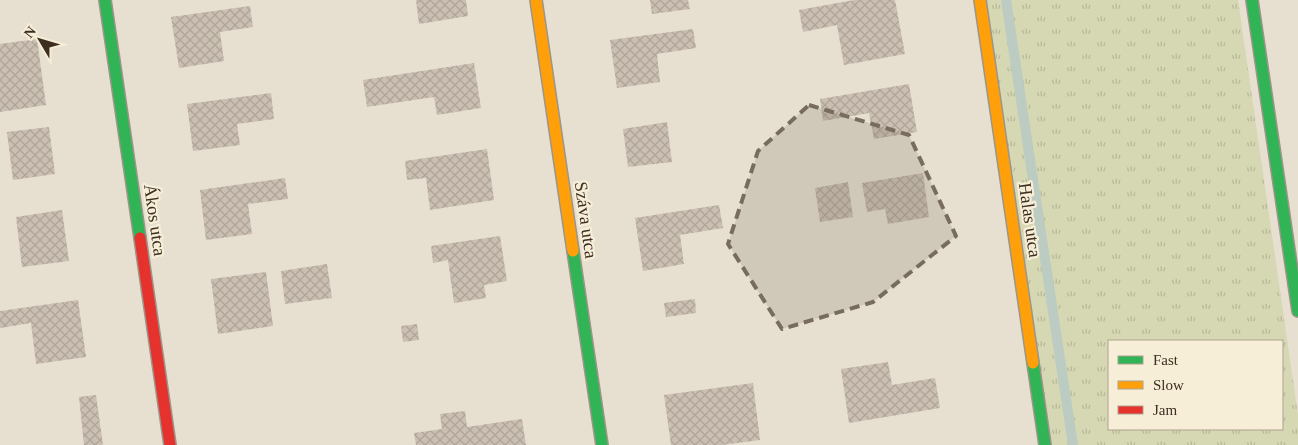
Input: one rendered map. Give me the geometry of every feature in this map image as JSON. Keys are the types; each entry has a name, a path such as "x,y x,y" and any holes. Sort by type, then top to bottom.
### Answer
{"street":[{"name":"Ákos utca","path":"105,0 170,445"},
{"name":"Száva utca","path":"536,0 602,445"},
{"name":"Halas utca","path":"980,0 1045,445"},
{"path":"1252,0 1298,311"}],"highlighted area":[{"path":"809,105 909,135 956,236 873,302 782,329 728,244 758,151"}],"green space":[{"path":"983,0 1238,0 1298,415 1298,445 1051,445"}],"building":[{"path":"416,0 466,0 468,16 419,24"},
{"path":"650,0 688,0 690,9 652,14"},
{"path":"854,0 895,0 905,54 844,65 837,25 803,32 799,10"},
{"path":"250,6 253,27 220,32 224,61 179,68 171,17"},
{"path":"693,29 696,48 657,54 660,82 617,88 610,40"},
{"path":"37,39 46,105 0,112 0,44"},
{"path":"474,63 481,108 437,115 434,97 367,107 363,80"},
{"path":"909,84 917,132 874,139 869,113 823,121 820,99"},
{"path":"271,93 274,119 237,124 240,145 193,151 187,104"},
{"path":"667,122 672,162 628,167 623,129"},
{"path":"49,127 55,174 13,180 7,132"},
{"path":"487,149 494,200 430,210 426,178 407,180 405,161"},
{"path":"923,173 929,217 888,224 885,209 867,212 862,183"},
{"path":"285,178 288,199 248,204 252,234 206,240 200,190"},
{"path":"848,182 853,217 820,222 815,188"},
{"path":"719,205 723,228 680,235 684,264 643,271 635,218"},
{"path":"62,210 69,261 22,267 16,217"},
{"path":"500,236 507,281 484,285 486,298 454,303 448,260 433,263 431,246"},
{"path":"327,264 332,298 285,304 281,271"},
{"path":"266,272 273,326 218,334 211,279"},
{"path":"695,299 696,313 666,317 664,303"},
{"path":"78,300 86,357 36,364 31,323 0,328 0,311"},
{"path":"417,324 419,340 403,342 401,326"},
{"path":"888,362 892,385 935,378 940,408 849,423 841,369"},
{"path":"753,383 760,440 722,445 671,445 664,395"},
{"path":"96,395 103,445 84,445 79,397"},
{"path":"465,411 467,427 522,419 526,445 416,445 414,433 442,429 440,414"}],"waterway":[{"path":"1006,0 1073,445"}],"traffic: fast":[{"path":"105,0 140,238"},
{"path":"1252,0 1298,311"},
{"path":"573,251 602,445"},
{"path":"1033,363 1045,445"}],"traffic: slow":[{"path":"536,0 573,251"},
{"path":"980,0 1033,363"}],"traffic: jam":[{"path":"140,238 170,445"}]}
